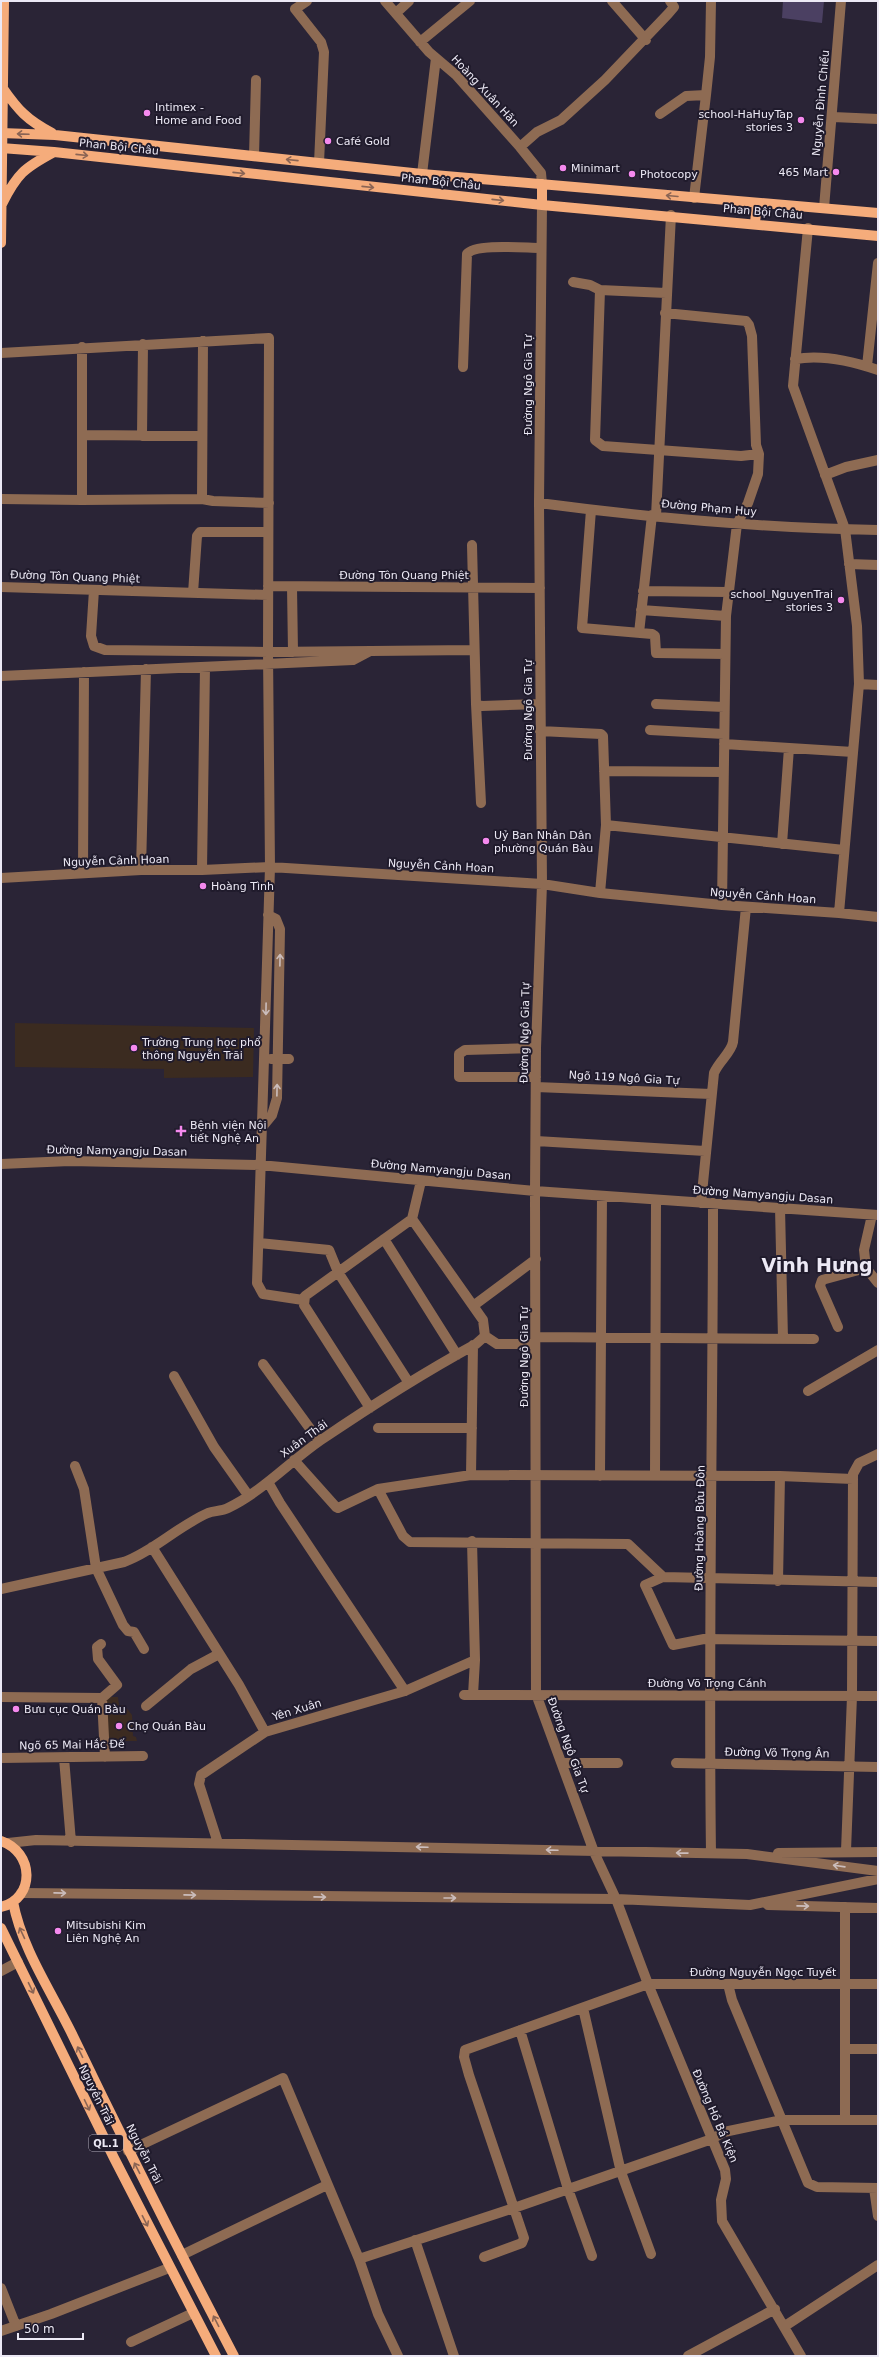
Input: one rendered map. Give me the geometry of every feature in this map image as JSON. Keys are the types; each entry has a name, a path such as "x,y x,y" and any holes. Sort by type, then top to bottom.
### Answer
{"main road":[{"path":"1,243 1,133 4,1"},
{"path":"2,87 23,115 33,124 55,135"},
{"name":"Phan Bội Châu","path":"1,133 55,135 422,174 824,208 878,214"},
{"path":"141,162 142,144"},
{"name":"Phan Bội Châu","path":"1,148 54,152 542,205 756,223 878,236"},
{"path":"1,206 20,174 32,164 54,152"},
{"path":"224,152 224,171"},
{"path":"404,190 405,172"},
{"path":"542,184 542,205"},
{"path":"756,223 757,203"},
{"path":"1,1907 13,1902 21,1893 26,1884 26,1865 16,1849 4,1842"},
{"name":"Nguyễn Trãi","path":"13,1902 19,1927 128,2151 234,2356"},
{"name":"Nguyên Trãi","path":"1,1928 169,2268 214,2353"},
{"path":"114,2158 128,2151"},
{"path":"214,2353 226,2342"}],"street":[{"path":"307,1 296,9 321,42 324,52 318,162"},
{"name":"Hoàng Xuân Hãn","path":"385,1 420,42 456,76 520,147 541,173 542,184"},
{"path":"396,13 409,1"},
{"path":"420,42 470,1"},
{"path":"612,1 646,40"},
{"path":"520,147 537,132 561,120 646,40 674,7 670,1"},
{"path":"694,198 710,57 711,1"},
{"name":"Nguyễn Đình Chiểu","path":"824,208 841,1"},
{"path":"422,174 436,58"},
{"path":"254,156 256,80"},
{"path":"660,114 686,96 706,95"},
{"path":"832,117 878,120"},
{"name":"Đường Ngô Gia Tự","path":"542,205 540,248 539,503 542,884 536,1048 535,1191 536,1694 594,1852 616,1899"},
{"path":"639,633 654,515 659,451 671,216"},
{"path":"808,228 793,386 845,529 857,626 859,684 839,913"},
{"path":"463,368 467,254 469,250 479,248 540,248"},
{"path":"867,366 878,263"},
{"path":"573,282 600,290 666,293"},
{"path":"600,290 595,440 602,446 659,451 740,456 758,454"},
{"path":"665,313 746,321 750,325 752,336 758,474 748,503 737,524 728,592 725,654 722,905"},
{"path":"1,353 82,347 269,338 268,663 270,867 257,1283 263,1294 303,1300"},
{"path":"202,499 203,342"},
{"path":"142,436 143,344"},
{"path":"82,347 82,500"},
{"path":"795,358 807,356 823,358 867,366 878,370"},
{"path":"83,435 202,436"},
{"path":"825,475 846,467 878,460"},
{"path":"1,499 202,499 213,501 269,503"},
{"name":"Đường Phạm Huy","path":"539,503 591,510 737,524 878,530"},
{"path":"591,510 582,627 584,629 654,635 656,653 725,654"},
{"path":"193,593 197,536 200,532 268,532"},
{"path":"472,545 474,650 481,804"},
{"path":"849,564 878,565"},
{"name":"Đường Tôn Quang Phiệt","path":"1,586 193,593 268,591 292,586 540,588"},
{"path":"292,586 293,652"},
{"path":"94,590 90,636 94,646 105,650 293,652 474,650"},
{"path":"644,591 728,592"},
{"path":"641,610 726,616"},
{"path":"1,676 354,660 370,650"},
{"path":"202,870 205,667"},
{"path":"141,870 146,669"},
{"path":"83,873 84,672"},
{"path":"859,684 878,685"},
{"path":"476,704 482,706 540,704"},
{"path":"656,704 724,707"},
{"path":"650,730 789,748 853,752"},
{"path":"540,731 603,734 606,825 600,893"},
{"path":"782,844 789,748"},
{"path":"604,771 723,772"},
{"path":"606,825 844,850"},
{"name":"Nguyễn Cảnh Hoan","path":"1,878 141,870 202,870 270,867 542,884 600,893 722,905 878,917"},
{"path":"701,1202 711,1094 716,1069 721,1059 731,1049 733,1042 746,907"},
{"path":"263,1126 272,1115 277,1098 278,1059 280,929 276,919 268,914"},
{"name":"Ngõ 119 Ngô Gia Tự","path":"536,1048 465,1050 458,1054 459,1077 711,1094"},
{"path":"265,1059 289,1059"},
{"path":"536,1141 705,1151"},
{"name":"Đường Namyangju Dasan","path":"1,1164 70,1161 261,1165 535,1191 875,1215"},
{"path":"370,1408 304,1305 303,1300 305,1296 412,1219 420,1181"},
{"path":"600,1476 602,1196"},
{"path":"655,1476 657,1338 656,1200"},
{"name":"Đường Hoàng Bửu Đôn","path":"711,1853 708,1694 713,1476 713,1204"},
{"path":"780,1208 783,1339"},
{"path":"875,1215 864,1250 866,1268 878,1283"},
{"path":"412,1219 483,1320 485,1336 496,1344 535,1340 601,1337 814,1339"},
{"path":"384,1239 457,1355"},
{"path":"259,1243 329,1250 338,1272 409,1383"},
{"path":"473,1306 536,1260"},
{"path":"838,1327 820,1283 822,1280 866,1268"},
{"name":"Xuân Thái","path":"1,1589 140,1557 152,1547 208,1513 227,1509 260,1489 319,1441 485,1336"},
{"path":"471,1475 473,1345"},
{"path":"808,1391 878,1350"},
{"path":"263,1364 319,1441"},
{"path":"174,1376 220,1457 248,1495"},
{"path":"378,1428 472,1428"},
{"path":"846,1850 852,1696 851,1582 853,1479 856,1466 878,1454"},
{"path":"294,1460 336,1508 345,1506 378,1489 471,1475 780,1476 853,1479"},
{"path":"75,1466 84,1489 96,1568 123,1625 128,1631 134,1632 144,1649"},
{"path":"778,1580 780,1476"},
{"path":"268,1482 280,1503 405,1691"},
{"path":"378,1489 407,1540 628,1544 663,1577"},
{"path":"472,1541 475,1660"},
{"path":"152,1547 219,1654 265,1732"},
{"path":"878,1582 663,1577 645,1585 673,1645 692,1640 710,1639 878,1641"},
{"path":"1,1697 102,1698 117,1685 98,1659 97,1647 101,1644"},
{"path":"146,1706 191,1669 219,1654"},
{"name":"Yên Xuân","path":"218,1843 199,1779 200,1775 265,1732 405,1691 475,1660"},
{"name":"Đường Võ Trọng Cánh","path":"475,1660 468,1695 708,1694 878,1696"},
{"path":"102,1698 105,1756"},
{"name":"Ngõ 65 Mai Hắc Đế","path":"1,1758 143,1756"},
{"path":"64,1758 71,1842"},
{"path":"562,1764 618,1763"},
{"name":"Đường Võ Trọng Ân","path":"676,1763 878,1767"},
{"path":"4,1842 36,1840 71,1842 218,1843 747,1854 846,1850 878,1852"},
{"path":"747,1854 878,1871"},
{"path":"750,1904 878,1879"},
{"path":"21,1893 616,1899 878,1908"},
{"name":"Đường Hồ Bá Kiện","path":"616,1899 648,1984 726,2174 721,2200 722,2221 785,2326 800,2356"},
{"path":"845,1907 846,2120"},
{"path":"1,1971 18,1962"},
{"path":"484,2257 523,2242 524,2236 463,2054 468,2048 648,1984"},
{"name":"Đường Nguyễn Ngọc Tuyết","path":"648,1984 878,1984"},
{"path":"728,1984 782,2120 810,2185 817,2187 876,2188 878,2216"},
{"path":"583,2008 621,2172 651,2254"},
{"path":"520,2030 568,2189 592,2256"},
{"path":"845,2048 878,2049"},
{"path":"128,2151 283,2078 358,2259 378,2314 398,2356"},
{"path":"358,2259 621,2172 712,2139 724,2132 782,2120 878,2120"},
{"path":"182,2255 327,2184"},
{"path":"415,2240 454,2356"},
{"path":"785,2326 878,2265"},
{"path":"1,2331 51,2314 169,2268"},
{"path":"1,2288 16,2326"},
{"path":"688,2356 774,2309"},
{"path":"131,2342 192,2313"}],"shaded area":[{"path":"783,1 824,1 822,23 782,18"},
{"name":"Trường Trung học phổ thông Nguyễn Trãi","path":"15,1023 254,1028 253,1077 164,1078 164,1069 15,1067"},
{"name":"Chợ Quán Bàu","path":"118,1697 119,1705 124,1705 132,1715 133,1736 136,1737 137,1741 106,1741 105,1698"}],"place":[{"name":"Intimex - Home and Food","path":"147,113"},
{"name":"school-HaHuyTap stories 3","path":"801,120"},
{"name":"Café Gold","path":"328,141"},
{"name":"Minimart","path":"563,168"},
{"name":"465 Mart","path":"836,172"},
{"name":"Photocopy","path":"632,174"},
{"name":"school_NguyenTrai stories 3","path":"841,600"},
{"name":"Uỷ Ban Nhân Dân phường Quán Bàu","path":"486,841"},
{"name":"Hoàng Tình","path":"203,886"},
{"name":"Trường Trung học phổ thông Nguyễn Trãi","path":"134,1048"},
{"name":"Bệnh viện Nội tiết Nghệ An","path":"181,1131"},
{"name":"Bưu cục Quán Bàu","path":"16,1709"},
{"name":"Chợ Quán Bàu","path":"119,1726"},
{"name":"Mitsubishi Kim Liên Nghệ An","path":"58,1931"}],"district":[{"name":"Vinh Hưng","path":"817,1265"}]}
